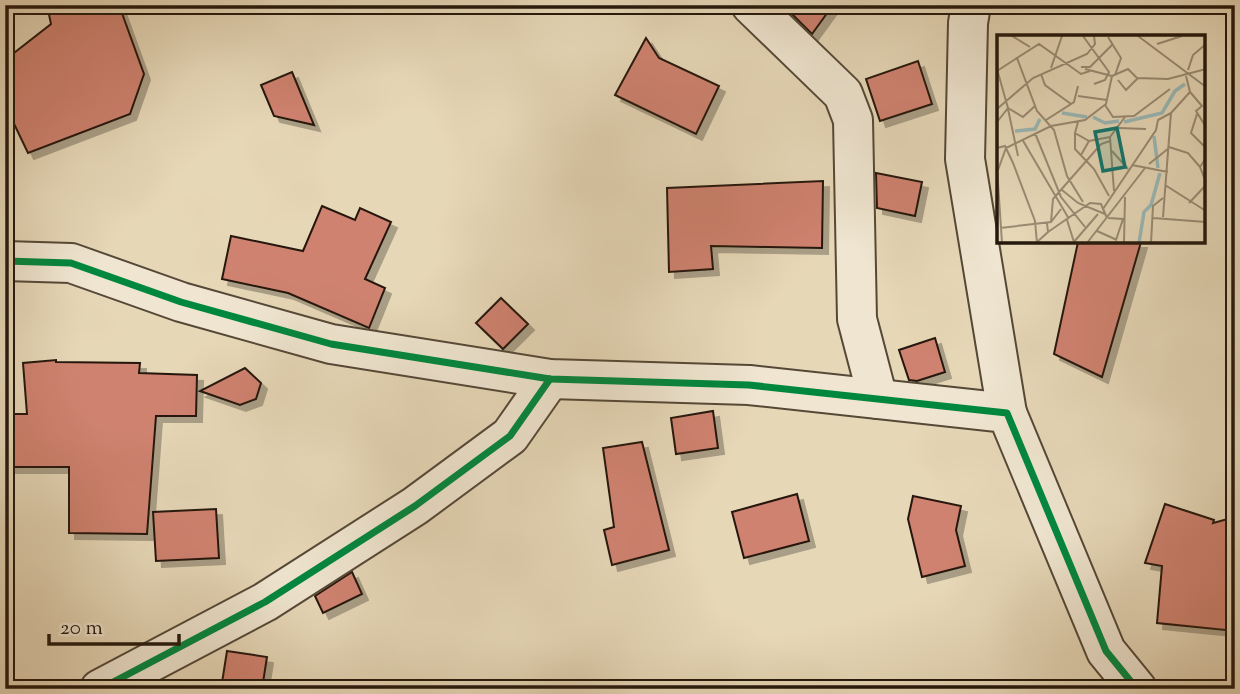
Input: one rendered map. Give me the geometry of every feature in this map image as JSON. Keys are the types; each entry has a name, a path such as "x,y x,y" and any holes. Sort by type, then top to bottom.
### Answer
{"street":[{"path":"751,5 843,94 853,120 857,319 878,399"},
{"path":"971,5 968,23 965,159 1007,413 1106,651 1137,689"},
{"path":"5,261 71,263 181,302 331,344 550,379 748,385 1007,413"},
{"path":"100,689 265,602 415,506 510,436 550,379"}],"building":[{"path":"47,5 119,5 144,74 130,114 28,153 5,105 5,60 51,24"},
{"path":"788,5 833,5 812,34 786,8"},
{"path":"646,38 659,58 719,86 696,134 615,95"},
{"path":"918,61 932,104 880,121 866,79"},
{"path":"292,72 314,125 274,116 261,85"},
{"path":"876,173 922,182 915,216 877,208"},
{"path":"823,181 822,248 711,246 713,269 669,272 667,188"},
{"path":"322,206 355,220 360,208 391,222 365,279 385,288 369,328 288,293 222,279 231,236 303,251"},
{"path":"1078,243 1141,243 1102,377 1054,354"},
{"path":"501,298 528,324 503,349 476,323"},
{"path":"935,338 945,372 917,381 909,380 899,350"},
{"path":"56,360 140,363 139,373 197,375 196,416 156,416 147,534 69,533 69,467 5,467 5,414 27,414 23,363"},
{"path":"245,368 261,383 256,399 240,405 200,391"},
{"path":"713,411 718,448 676,454 671,418"},
{"path":"642,442 669,550 612,565 604,530 614,527 603,448"},
{"path":"797,494 809,541 744,558 732,512"},
{"path":"913,496 961,506 956,530 965,566 922,577 908,519"},
{"path":"1165,504 1214,520 1213,523 1235,517 1235,631 1157,623 1162,566 1145,563"},
{"path":"216,509 219,558 156,561 153,512"},
{"path":"352,572 362,594 323,613 315,596"},
{"path":"227,651 267,657 262,689 221,689"}],"cycle path":[{"path":"5,261 71,263 181,302 331,344 550,379 749,385 1007,413 1106,651 1137,689"},
{"path":"100,689 265,602 415,506 510,436 550,379"}]}
